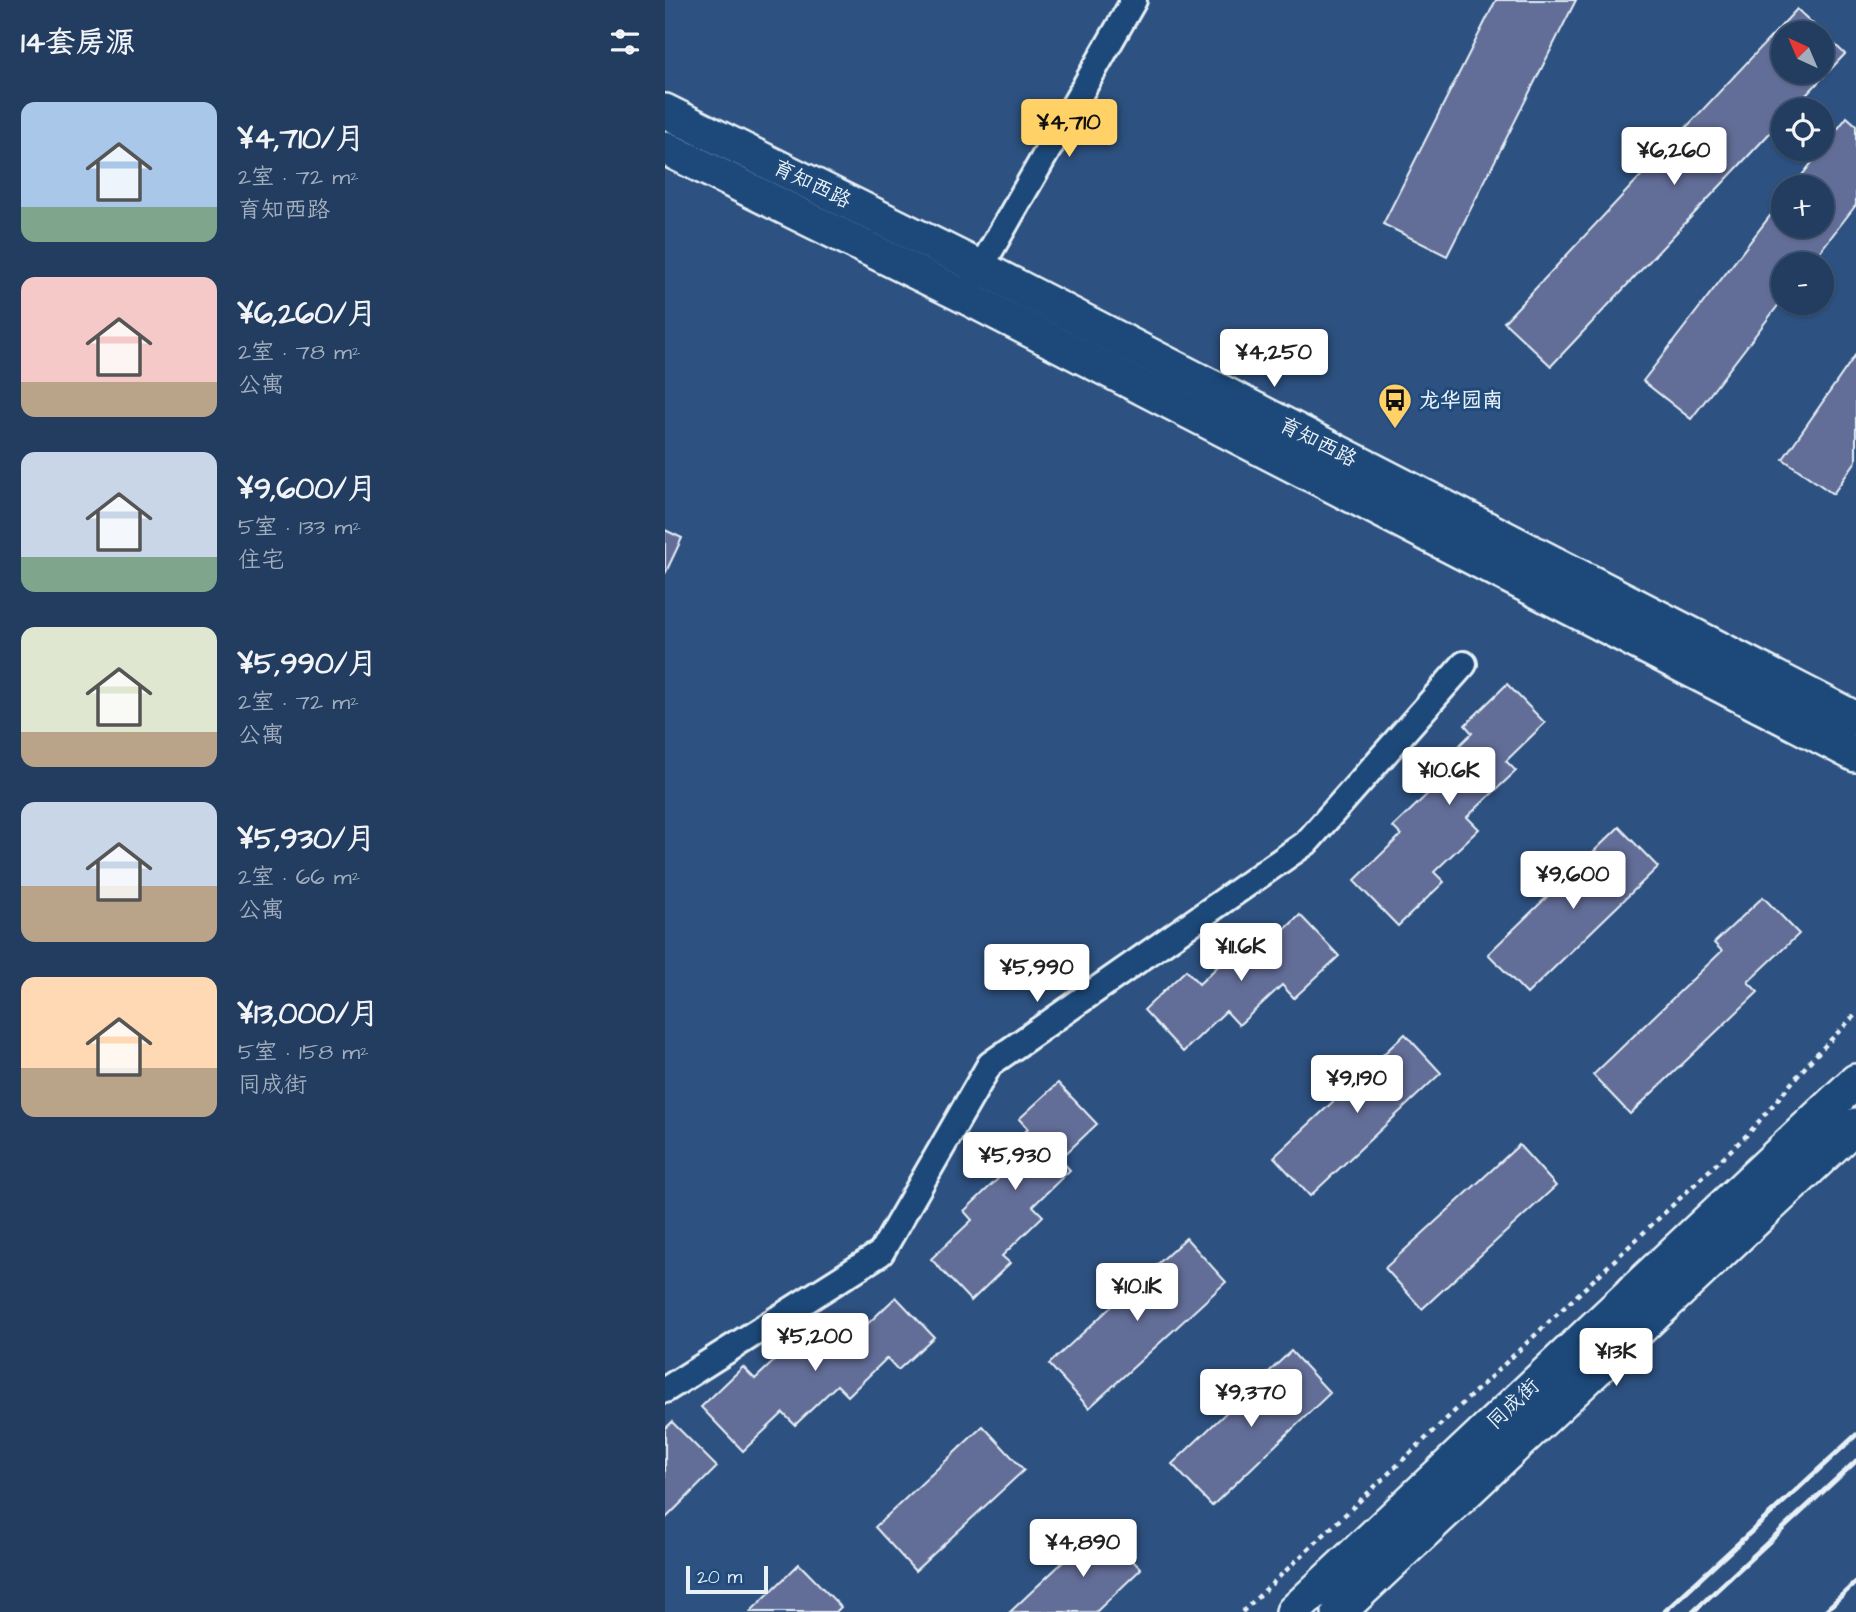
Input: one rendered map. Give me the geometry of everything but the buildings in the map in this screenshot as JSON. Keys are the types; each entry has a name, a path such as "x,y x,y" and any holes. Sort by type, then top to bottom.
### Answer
{"street":[{"path":"964,296 1134,0"},
{"name":"育知西路","path":"665,111 981,268 1856,719"},
{"name":"育知西路","path":"665,148 964,296 1856,755"},
{"path":"665,1390 881,1253 990,1064 1305,843 1464,664"},
{"name":"同成街","path":"1293,1612 1856,1082"},
{"name":"同成街","path":"1339,1612 1856,1125"}],"path":[{"path":"1242,1612 1749,1133 1821,1049 1856,1014"}],"railway":[{"path":"1664,1612 1856,1435"},
{"path":"1693,1612 1856,1461"},
{"path":"1824,1612 1856,1582"}],"place":[{"name":"龙华园南","path":"1395,430"}]}
